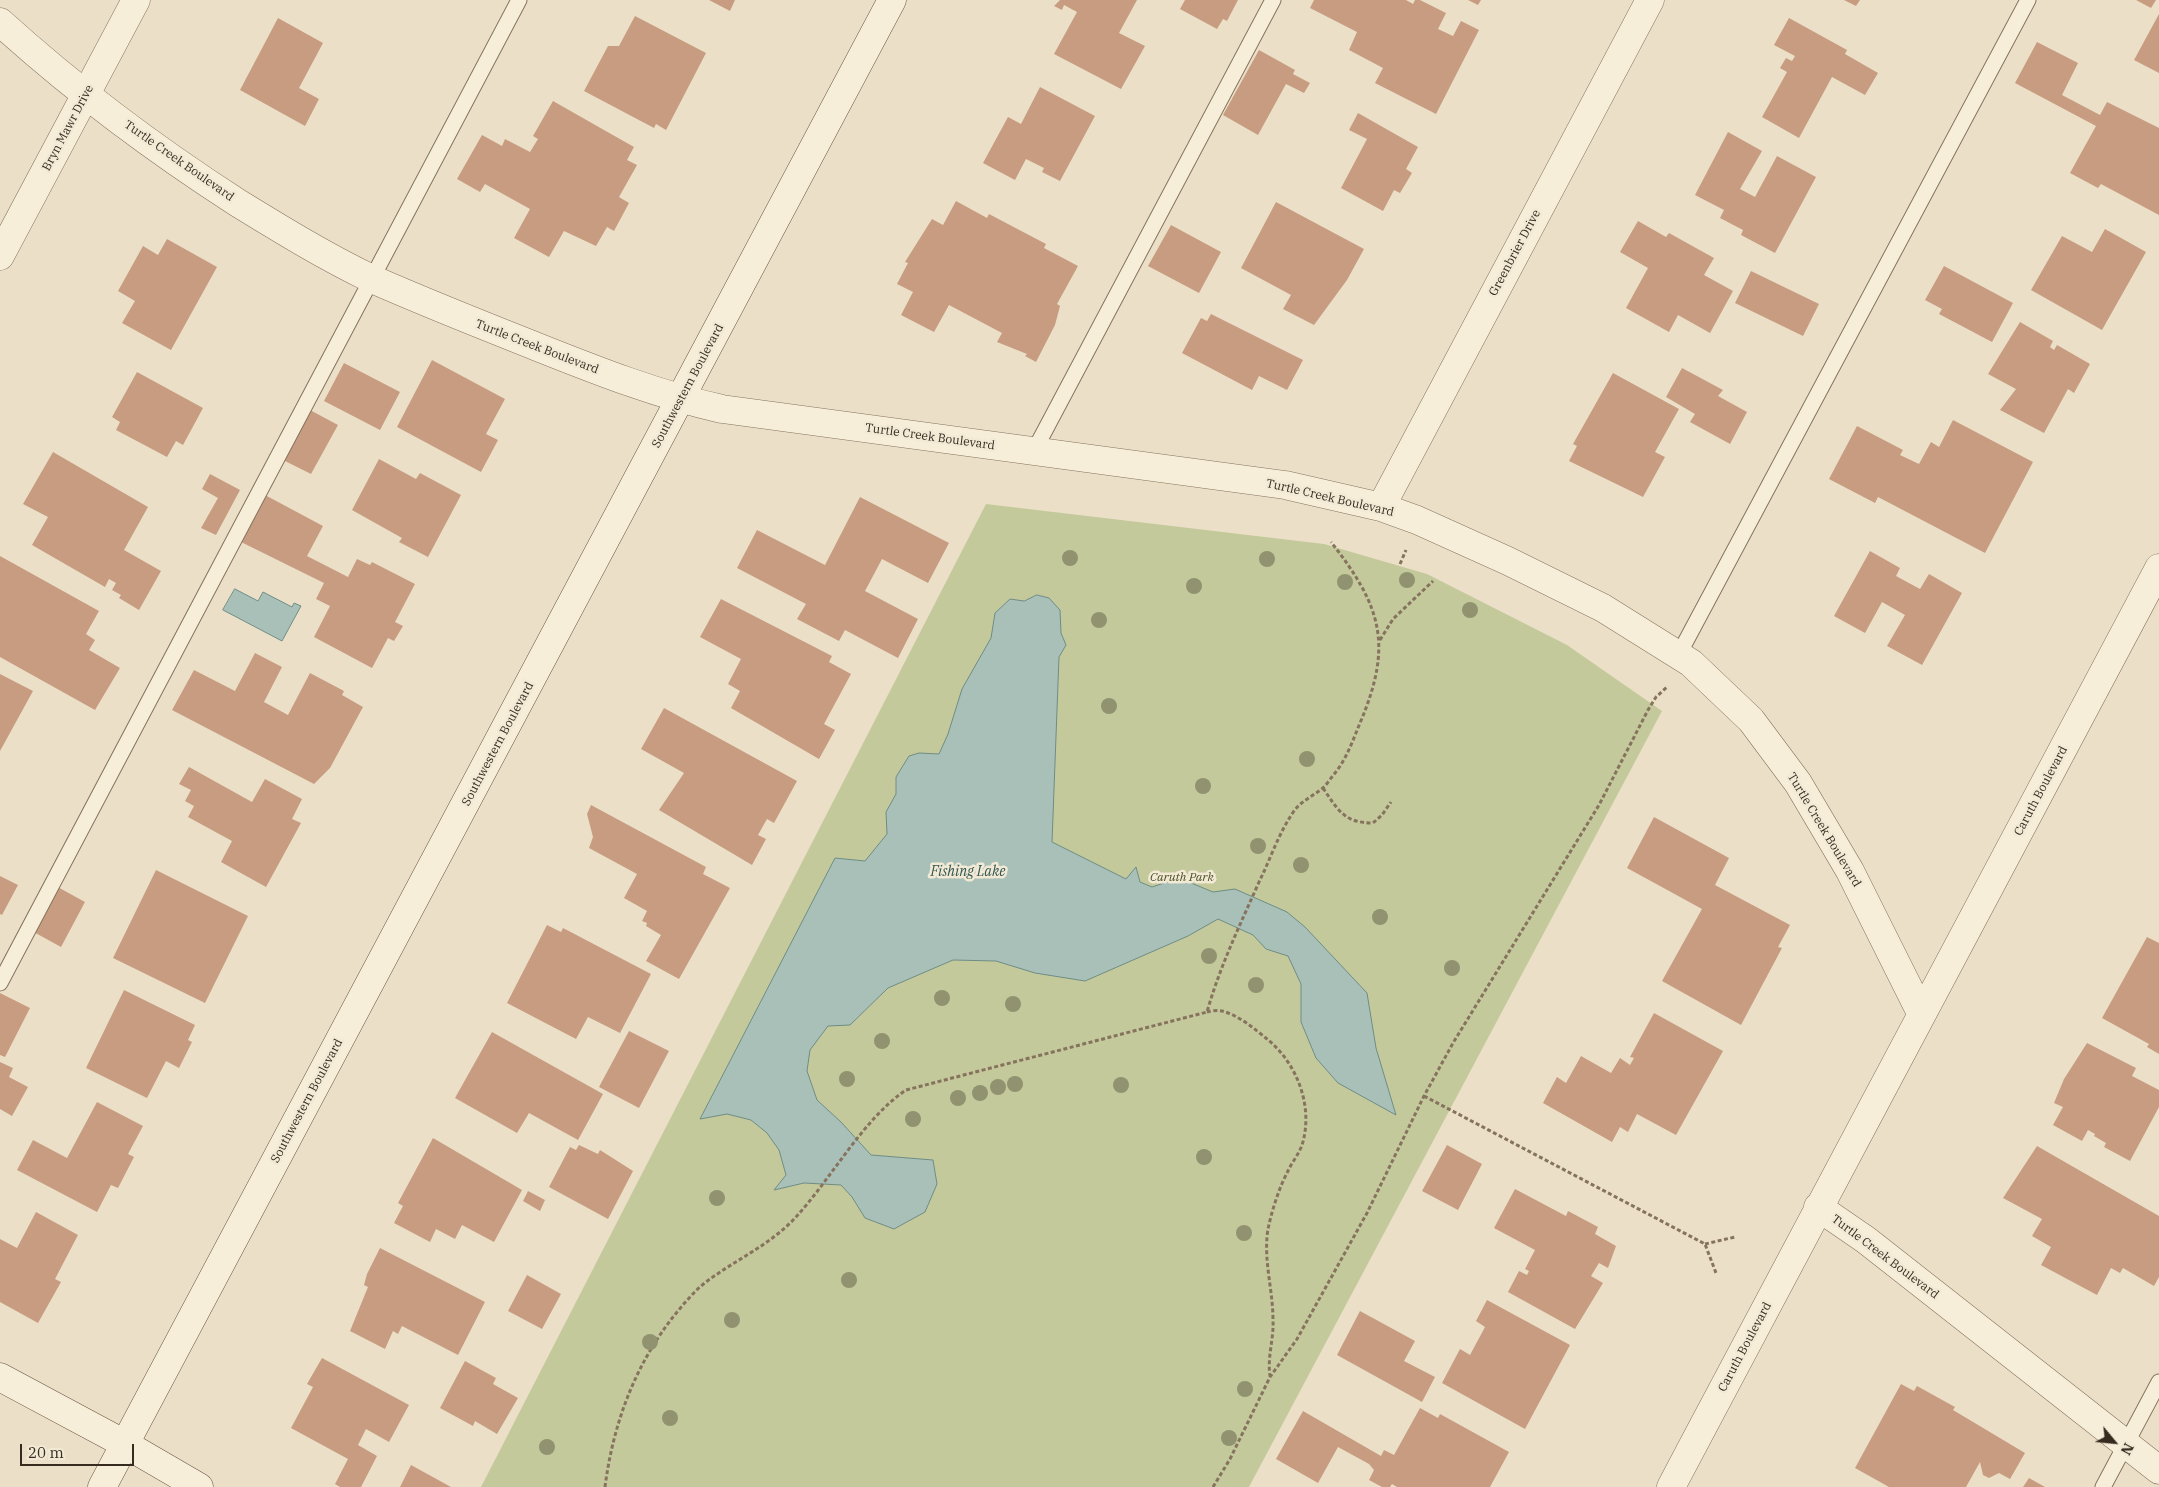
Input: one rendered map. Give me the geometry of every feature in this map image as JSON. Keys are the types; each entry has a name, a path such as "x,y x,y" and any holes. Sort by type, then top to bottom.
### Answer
{"street":[{"name":"Bryn Mawr Drive","path":"0,256 136,0"},
{"name":"Southwestern Boulevard","path":"102,1487 892,0"},
{"name":"Greenbrier Drive","path":"1381,507 1650,0"},
{"name":"Turtle Creek Boulevard","path":"0,22 86,94 184,168 287,234 371,278 467,319 614,377 680,400 722,409 1285,485 1381,507 1508,561 1603,608 1679,654 1691,663 1750,720 1798,784 1850,871 1921,1013 1818,1207 1866,1240 2159,1470"},
{"name":"Caruth Boulevard","path":"1921,1013 1985,897 2159,568"},
{"name":"Caruth Boulevard","path":"1671,1487 1818,1207"},
{"path":"0,1377 125,1444 199,1487"}],"lane":[{"path":"0,983 519,0"},
{"path":"1034,451 1273,0"},
{"path":"1679,654 2028,0"},
{"path":"2103,1487 2159,1382"}],"path":[{"path":"1206,1012 1230,945 1291,815 1299,803 1323,788 1336,772 1347,754 1370,701 1377,675 1379,641 1375,618 1356,573 1331,542"},
{"path":"1400,564 1406,550"},
{"path":"1379,641 1393,620 1434,581"},
{"path":"1213,1487 1230,1459 1270,1377 1297,1339 1367,1213 1424,1096 1458,1035 1594,814 1648,710 1656,697 1671,683"},
{"path":"1323,788 1338,809 1348,819 1358,823 1373,823 1382,815 1390,802"},
{"path":"605,1487 612,1443 622,1408 641,1366 663,1330 686,1301 706,1282 793,1220 818,1192 879,1112 906,1090 1206,1012 1222,1011 1240,1020 1273,1044 1294,1073 1301,1088 1306,1113 1302,1146 1287,1173 1268,1228 1266,1253 1274,1322 1269,1365 1270,1377"},
{"path":"1424,1096 1705,1244 1735,1237"},
{"path":"1705,1244 1716,1273"}],"green space":[{"name":"Caruth Park","path":"986,504 1324,544 1427,574 1567,645 1662,711 1249,1487 481,1487"}],"water":[{"path":"235,589 258,601 263,592 292,607 294,603 301,606 282,641 223,610"},
{"name":"Fishing Lake","path":"1037,595 1049,598 1060,610 1061,633 1066,645 1059,657 1052,842 1126,879 1136,867 1140,882 1152,887 1179,878 1213,892 1235,889 1287,912 1305,927 1367,993 1376,1048 1396,1115 1338,1083 1316,1058 1301,1022 1301,984 1288,956 1266,949 1253,935 1218,919 1188,936 1085,981 1035,973 996,961 953,960 888,988 850,1025 828,1026 810,1050 807,1071 817,1100 841,1122 871,1155 933,1160 937,1184 925,1212 894,1229 865,1218 852,1197 841,1185 804,1183 774,1190 786,1175 779,1150 767,1133 751,1120 727,1114 700,1119 835,858 865,861 887,834 886,812 896,794 896,777 909,756 919,753 939,754 948,734 962,689 991,638 995,613 1010,599 1024,601"}],"building":[{"path":"709,0 735,0 730,11"},
{"path":"1060,0 1137,0 1119,33 1145,46 1121,89 1054,54 1077,12 1064,5 1062,10 1054,6"},
{"path":"1185,0 1238,0 1227,21 1223,19 1217,29 1180,9"},
{"path":"1314,0 1406,0 1413,4 1415,0 1420,0 1446,13 1438,29 1453,36 1461,21 1479,30 1436,114 1375,83 1383,68 1349,50 1357,32 1310,8"},
{"path":"1468,0 1481,0 1478,5"},
{"path":"1844,0 1860,0 1856,6"},
{"path":"2136,0 2156,0 2151,8"},
{"path":"2159,14 2159,73 2134,60"},
{"path":"635,16 706,53 666,130 656,124 654,128 584,91 608,46 619,46"},
{"path":"278,18 323,43 299,88 319,99 305,126 240,90"},
{"path":"1789,18 1847,50 1845,54 1878,73 1865,95 1832,77 1799,138 1762,117 1787,72 1780,68 1786,58 1792,61 1795,56 1774,45"},
{"path":"2037,42 2078,63 2062,95 2100,115 2107,102 2159,128 2159,215 2101,184 2098,188 2070,173 2096,126 2015,83"},
{"path":"1259,50 1295,70 1293,74 1310,83 1304,93 1286,84 1258,135 1223,115"},
{"path":"1040,87 1095,116 1060,181 1042,172 1044,168 1026,159 1015,180 983,163 1008,117 1021,124"},
{"path":"553,101 634,147 627,160 637,165 619,197 629,203 614,231 607,227 596,246 564,231 549,257 514,238 530,209 485,184 480,192 457,179 482,135 502,146 505,139 530,152 538,139 533,136"},
{"path":"1358,113 1418,147 1406,169 1412,173 1400,193 1394,190 1383,211 1341,188 1367,139 1349,130"},
{"path":"1728,132 1762,151 1740,189 1755,197 1777,156 1816,177 1775,253 1741,235 1743,230 1720,218 1724,210 1695,195"},
{"path":"956,201 987,218 989,214 1046,244 1044,248 1078,266 1057,304 1060,306 1055,325 1036,362 1025,356 1027,354 997,342 1002,333 949,305 934,332 901,315 913,292 897,284 908,263 905,262 932,219 943,225"},
{"path":"1276,202 1364,249 1347,280 1314,325 1283,309 1291,295 1241,268"},
{"path":"1638,221 1666,237 1669,233 1714,258 1704,275 1733,291 1710,333 1678,315 1669,332 1626,308 1648,268 1620,252"},
{"path":"1171,225 1221,252 1199,293 1148,266"},
{"path":"2105,229 2146,252 2102,330 2031,290 2062,236 2092,252"},
{"path":"167,239 217,267 171,350 122,323 135,301 118,291 143,246 158,255"},
{"path":"1944,266 2013,303 1992,342 1939,314 1942,309 1925,300"},
{"path":"1751,271 1819,304 1803,336 1735,303"},
{"path":"1211,314 1303,360 1287,390 1259,376 1252,390 1182,353 1201,318 1207,321"},
{"path":"2020,322 2053,341 2050,347 2054,350 2057,345 2090,364 2074,393 2068,389 2044,433 2000,410 2016,389 1988,374"},
{"path":"432,360 505,399 486,434 498,440 481,472 397,427"},
{"path":"344,363 400,392 380,430 324,401"},
{"path":"1682,368 1723,390 1718,396 1747,412 1730,444 1690,422 1695,414 1666,397"},
{"path":"137,372 203,408 183,445 176,441 167,457 116,430 120,422 112,417"},
{"path":"1613,373 1679,409 1655,452 1665,457 1643,497 1569,461 1577,446 1573,444"},
{"path":"310,410 338,425 311,474 283,460"},
{"path":"1953,420 2033,462 1985,553 1878,497 1875,503 1829,479 1857,426 1903,450 1900,455 1919,464 1931,442 1939,447"},
{"path":"53,452 148,507 124,550 161,571 139,610 119,598 121,595 112,590 116,583 109,579 105,587 32,545 48,517 23,504"},
{"path":"379,459 416,479 420,473 461,495 428,557 399,542 402,538 352,510"},
{"path":"210,474 240,490 216,535 201,528 218,498 202,489"},
{"path":"265,495 323,526 307,556 348,577 357,559 370,565 372,562 415,584 395,622 403,626 394,641 388,638 372,668 314,637 330,606 316,599 324,583 241,542"},
{"path":"860,497 949,543 928,583 882,559 865,591 918,619 898,658 845,630 839,641 797,619 806,604 737,568 757,530 825,565"},
{"path":"1870,551 1900,568 1896,576 1920,589 1929,574 1962,593 1922,665 1887,646 1905,615 1882,602 1865,633 1834,616"},
{"path":"0,556 99,611 86,634 95,640 89,650 120,668 95,710 0,657"},
{"path":"721,599 832,656 829,662 851,674 824,724 835,730 819,759 731,708 740,691 728,684 741,659 700,637"},
{"path":"255,653 282,667 264,702 288,715 310,673 344,691 342,695 363,707 330,768 314,784 172,710 194,670 235,691"},
{"path":"0,674 33,691 0,751"},
{"path":"664,708 797,781 774,823 767,819 758,835 766,839 752,865 659,810 684,773 641,749"},
{"path":"189,767 252,802 265,779 302,799 292,819 301,823 266,887 221,862 232,841 188,817 194,806 185,801 191,790 179,784"},
{"path":"591,805 706,867 703,874 730,888 679,979 646,961 661,935 646,926 647,923 642,921 647,911 624,898 637,874 589,848 593,837 587,814"},
{"path":"1654,817 1729,858 1715,885 1790,925 1778,947 1782,948 1741,1025 1662,981 1702,909 1627,868"},
{"path":"156,870 248,916 205,1003 113,958"},
{"path":"0,876 18,885 2,915 0,914"},
{"path":"54,885 85,902 61,947 30,930"},
{"path":"547,925 561,932 563,928 651,974 620,1033 588,1017 576,1039 507,1003"},
{"path":"2147,937 2159,943 2159,1054 2147,1047 2149,1044 2102,1018"},
{"path":"124,990 195,1025 188,1040 192,1042 179,1068 166,1061 147,1098 86,1068"},
{"path":"0,993 30,1008 5,1057 0,1055"},
{"path":"1654,1013 1723,1051 1676,1135 1637,1114 1628,1132 1620,1127 1612,1142 1543,1103 1557,1077 1566,1083 1581,1056 1611,1073 1620,1058 1630,1065 1634,1058 1630,1057"},
{"path":"629,1031 669,1051 639,1108 599,1087"},
{"path":"492,1032 603,1094 578,1140 529,1113 517,1133 455,1098"},
{"path":"2087,1043 2136,1068 2132,1076 2159,1090 2159,1107 2130,1161 2104,1147 2106,1143 2088,1130 2082,1141 2053,1125 2063,1107 2054,1103 2064,1079"},
{"path":"0,1062 13,1068 9,1077 28,1087 12,1116 0,1109"},
{"path":"97,1102 143,1126 128,1154 134,1157 118,1188 111,1185 97,1212 17,1170 33,1140 67,1158"},
{"path":"433,1138 522,1190 494,1242 462,1225 455,1239 436,1229 430,1242 394,1223 403,1206 398,1203"},
{"path":"579,1145 598,1154 600,1150 633,1171 608,1219 549,1187 570,1147 576,1150"},
{"path":"1447,1145 1482,1164 1458,1210 1422,1191"},
{"path":"2037,1146 2159,1216 2159,1277 2154,1286 2123,1268 2120,1273 2111,1268 2097,1295 2041,1265 2051,1247 2032,1236 2042,1219 2003,1198"},
{"path":"1515,1189 1566,1216 1568,1211 1598,1227 1595,1234 1616,1246 1608,1268 1599,1263 1591,1276 1603,1283 1575,1329 1508,1292 1519,1271 1527,1275 1529,1271 1525,1269 1535,1250 1494,1228"},
{"path":"528,1191 545,1200 540,1211 523,1201"},
{"path":"36,1212 78,1235 55,1279 61,1282 38,1323 0,1302 0,1239 17,1248"},
{"path":"380,1248 485,1302 458,1355 402,1326 398,1334 393,1331 385,1349 350,1331 368,1287 364,1285 367,1274"},
{"path":"527,1275 561,1294 542,1329 508,1311"},
{"path":"1487,1300 1570,1345 1525,1429 1442,1383 1460,1349 1470,1355 1485,1327 1476,1321"},
{"path":"1360,1311 1415,1341 1404,1361 1435,1377 1422,1402 1337,1355"},
{"path":"322,1358 409,1405 389,1442 366,1429 358,1445 377,1456 361,1487 340,1487 335,1484 348,1459 291,1428 313,1387 307,1384"},
{"path":"465,1361 496,1378 493,1384 518,1398 497,1434 475,1421 473,1426 440,1408"},
{"path":"1901,1384 1914,1391 1917,1386 1955,1407 1953,1410 2025,1453 2010,1479 1999,1473 1989,1478 1983,1475 1980,1462 1966,1487 1889,1487 1855,1468"},
{"path":"1420,1408 1438,1418 1440,1414 1509,1452 1490,1487 1397,1487 1392,1484 1390,1487 1382,1487 1369,1480 1374,1470 1369,1464 1338,1447 1318,1483 1276,1459 1303,1411 1381,1456 1384,1450 1394,1455"},
{"path":"411,1465 451,1487 400,1487"},
{"path":"2029,1478 2045,1487 2023,1487"}]}
